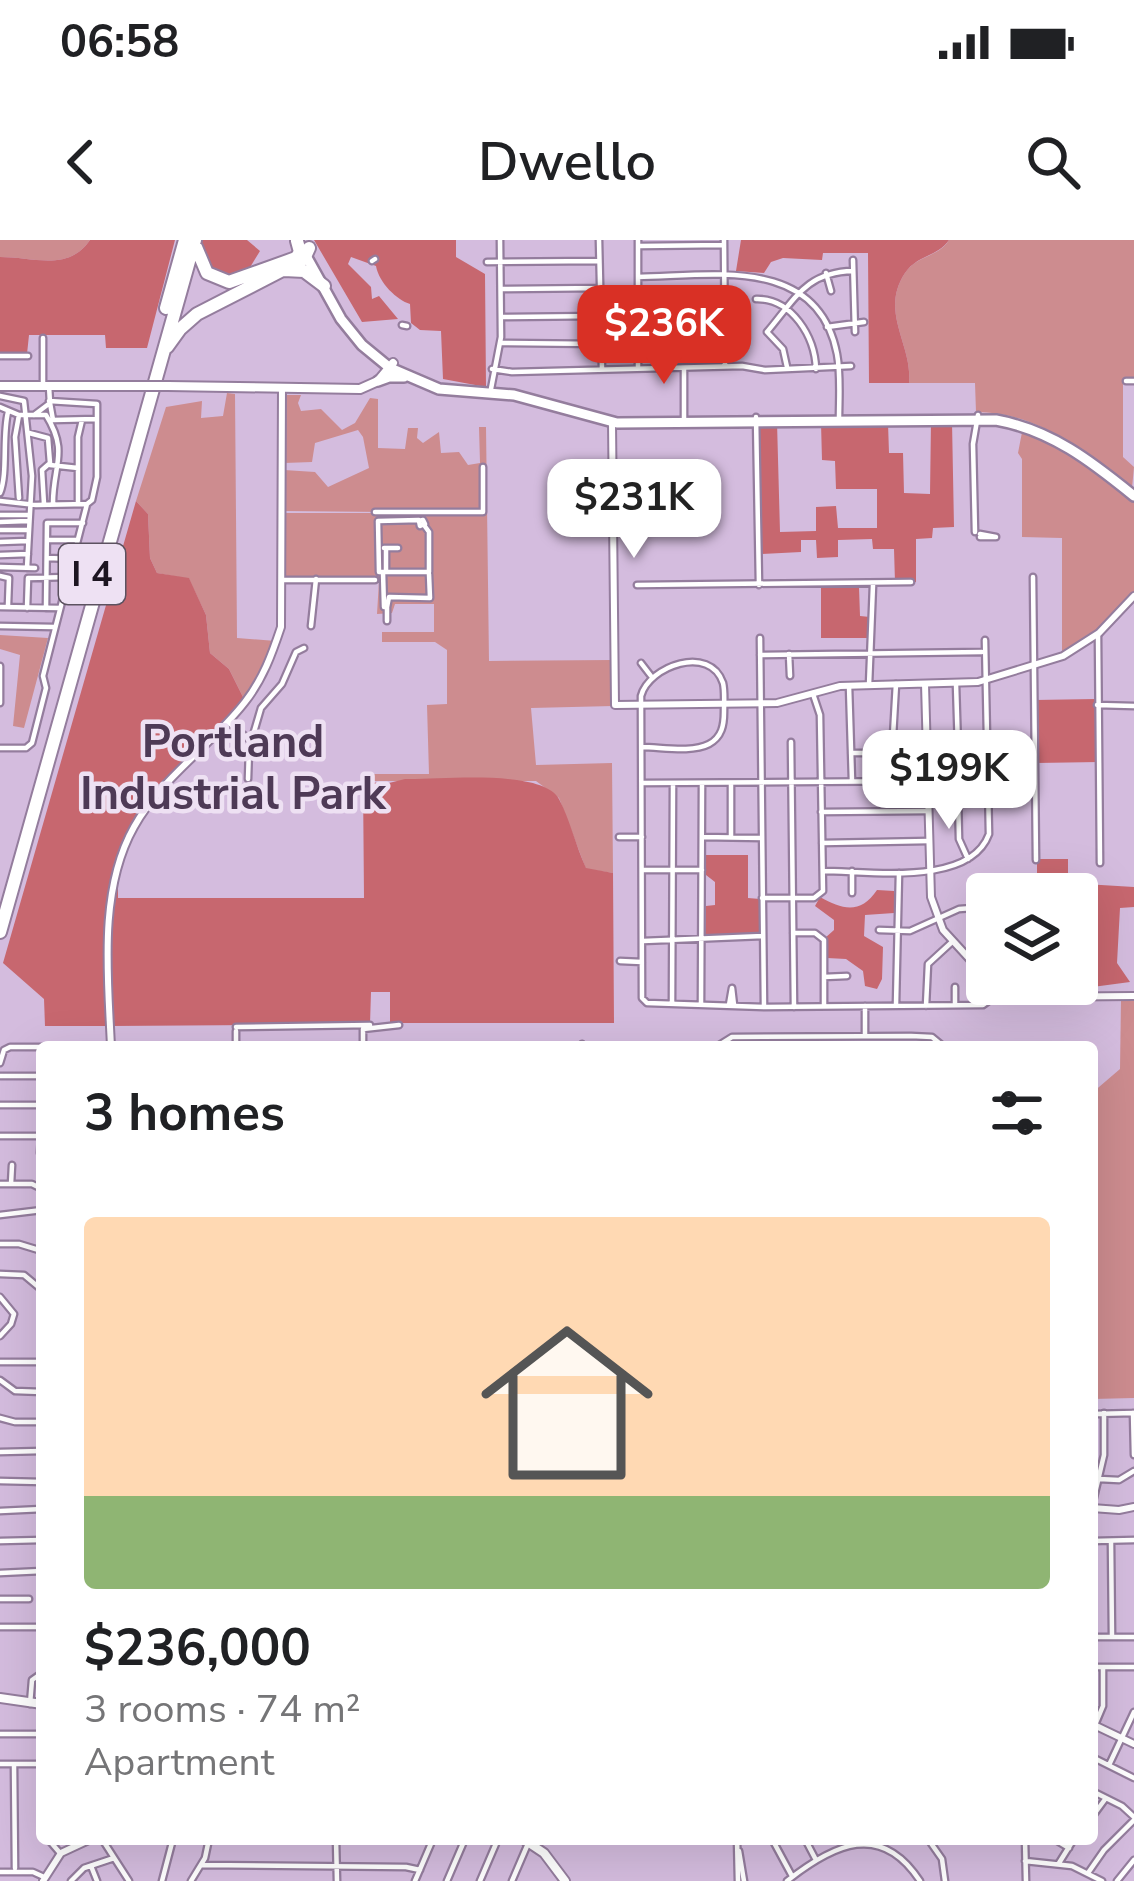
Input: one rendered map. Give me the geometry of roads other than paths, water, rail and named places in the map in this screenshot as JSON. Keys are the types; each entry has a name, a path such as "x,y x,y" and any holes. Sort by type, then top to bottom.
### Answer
{"highway":[{"path":"189,240 205,271 226,282 296,258 305,248"},
{"name":"I 4","path":"0,932 189,240"},
{"name":"I 4","path":"0,908 189,240"},
{"path":"158,363 188,321 278,272 305,248"},
{"path":"278,272 304,271 323,286"}],"main road":[{"path":"305,248 351,333 409,378"},
{"path":"305,248 351,323 390,364 456,390"},
{"path":"378,382 390,364"},
{"path":"321,387 367,384 390,364"},
{"path":"0,386 360,389 393,376 456,390 528,396 613,420 979,417 1048,435 1134,494"},
{"path":"0,1698 36,1704"},
{"path":"533,1845 565,1881"}],"street":[{"path":"490,392 500,343 500,240"},
{"path":"599,240 602,369"},
{"path":"638,367 638,243 724,242 724,366"},
{"path":"853,260 855,332"},
{"path":"487,262 599,261"},
{"path":"787,369 783,349 763,332 813,279 826,273 853,272"},
{"path":"826,273 830,291"},
{"path":"638,277 759,276 800,292 827,327 839,369 838,418"},
{"path":"501,290 600,288"},
{"path":"756,299 787,310 810,339 816,369"},
{"path":"689,310 690,335"},
{"path":"638,311 724,310"},
{"path":"501,317 600,316"},
{"path":"827,327 864,322"},
{"path":"43,338 53,420 96,419"},
{"path":"638,340 656,338"},
{"path":"500,343 600,344"},
{"path":"0,356 28,356"},
{"path":"684,366 684,420"},
{"path":"492,369 851,366"},
{"path":"110,1041 113,892 126,842 162,788 255,688 280,627 283,387"},
{"path":"0,396 24,401 32,415"},
{"path":"0,748 26,748 32,743 46,688 43,676 97,477 97,404 49,402 32,415 27,433 32,476 28,504 31,568 2,573 4,607 61,608"},
{"path":"0,407 19,415 46,415 57,433 62,456 53,503"},
{"path":"8,412 2,434 4,487 0,497 28,504 87,504"},
{"path":"19,415 15,436 19,500"},
{"path":"978,534 979,417"},
{"path":"78,503 82,419"},
{"path":"756,419 760,585"},
{"path":"613,420 615,705 760,704 789,702 849,686 986,680 1063,656 1099,633 1134,596"},
{"path":"27,433 46,435 50,465"},
{"path":"50,465 78,468"},
{"path":"44,504 42,470 50,465"},
{"path":"387,620 379,572 379,521 483,512 483,467"},
{"path":"376,512 423,519"},
{"path":"386,597 430,598 429,532 423,519"},
{"path":"0,522 28,522"},
{"path":"0,522 28,522"},
{"path":"46,608 47,523 84,524"},
{"path":"46,539 80,540"},
{"path":"0,542 28,542"},
{"path":"382,548 398,548"},
{"path":"0,555 28,554"},
{"path":"47,558 74,559"},
{"path":"413,560 413,572"},
{"path":"283,580 429,572"},
{"path":"27,608 28,578 70,577"},
{"path":"1033,577 1036,860"},
{"path":"311,626 316,579"},
{"path":"637,585 911,582"},
{"path":"869,685 873,585"},
{"path":"0,626 56,627"},
{"path":"1099,633 1100,863"},
{"path":"760,638 764,1007"},
{"path":"823,871 952,870 988,840 985,640"},
{"path":"248,779 251,741 261,708 282,684 296,652 304,648"},
{"path":"760,655 985,652"},
{"path":"789,654 790,676"},
{"path":"641,662 651,676"},
{"path":"642,747 708,744 721,732 722,682 705,664 680,663 651,676 644,686 641,704 644,1001 764,1007 966,1004"},
{"path":"0,666 0,703"},
{"path":"851,753 874,752 893,736 896,684"},
{"path":"926,684 929,871 938,919 966,956"},
{"path":"956,684 958,748"},
{"path":"849,686 852,782"},
{"path":"762,898 821,895 820,715 813,694"},
{"path":"1097,705 1134,706"},
{"path":"228,722 251,741"},
{"path":"791,742 794,1006"},
{"path":"927,749 987,748"},
{"path":"642,783 927,781"},
{"path":"672,1004 673,783"},
{"path":"701,1004 702,783"},
{"path":"731,783 731,837"},
{"path":"928,794 1034,793"},
{"path":"958,794 959,839 968,859"},
{"path":"821,812 928,811"},
{"path":"619,837 642,837"},
{"path":"702,837 762,838"},
{"path":"822,843 929,841"},
{"path":"642,870 702,870"},
{"path":"852,871 852,888"},
{"path":"896,1005 899,871"},
{"path":"879,930 913,930 966,908"},
{"path":"793,933 815,933 824,940 824,1006"},
{"path":"642,941 763,936"},
{"path":"926,1006 927,968 952,942"},
{"path":"620,961 642,962"},
{"path":"824,977 847,976"},
{"path":"955,1005 956,987"},
{"path":"1098,996 1134,995"},
{"path":"865,1006 865,1036"},
{"path":"236,1041 236,1029 399,1024"},
{"path":"364,1041 368,1026"},
{"path":"726,1041 733,1037 865,1036 932,1037 937,1041"},
{"path":"911,1036 911,1041"},
{"path":"0,1063 6,1048 36,1047"},
{"path":"0,1076 36,1076"},
{"path":"0,1105 36,1105"},
{"path":"0,1136 36,1136"},
{"path":"11,1184 12,1165"},
{"path":"0,1184 36,1186"},
{"path":"0,1215 36,1211"},
{"path":"0,1244 36,1249"},
{"path":"0,1274 24,1275 36,1285"},
{"path":"0,1297 14,1314 0,1336"},
{"path":"0,1362 36,1362"},
{"path":"0,1380 15,1391 36,1392"},
{"path":"1098,1483 1104,1413"},
{"path":"1098,1414 1134,1413 1134,1455"},
{"path":"0,1418 36,1422"},
{"path":"0,1451 36,1451"},
{"path":"1099,1479 1119,1480 1134,1471"},
{"path":"0,1481 36,1481"},
{"path":"1098,1508 1134,1507"},
{"path":"0,1511 36,1509"},
{"path":"0,1541 36,1540"},
{"path":"1112,1540 1112,1637"},
{"path":"1098,1541 1134,1540"},
{"path":"0,1573 36,1570"},
{"path":"0,1599 29,1599"},
{"path":"0,1628 36,1627"},
{"path":"1098,1637 1134,1637"},
{"path":"1098,1667 1134,1667"},
{"path":"1098,1717 1103,1706 1103,1667"},
{"path":"30,1704 36,1682"},
{"path":"1108,1766 1134,1712"},
{"path":"1098,1727 1134,1744"},
{"path":"0,1734 36,1734"},
{"path":"1098,1760 1134,1778"},
{"path":"0,1764 36,1764"},
{"path":"14,1764 15,1868"},
{"path":"1088,1873 1134,1819 1098,1794"},
{"path":"1098,1809 1106,1798"},
{"path":"1125,1827 1134,1837"},
{"path":"0,1843 14,1842"},
{"path":"54,1845 61,1853"},
{"path":"0,1872 33,1872 43,1879 61,1853 78,1845"},
{"path":"106,1845 129,1881"},
{"path":"162,1881 171,1845"},
{"path":"191,1881 207,1845"},
{"path":"336,1845 337,1881"},
{"path":"415,1881 429,1845"},
{"path":"447,1881 462,1845"},
{"path":"480,1881 495,1845"},
{"path":"512,1881 525,1845"},
{"path":"737,1845 741,1881"},
{"path":"775,1845 790,1879 816,1860 855,1845"},
{"path":"808,1845 816,1860"},
{"path":"876,1845 897,1853 920,1881"},
{"path":"932,1845 942,1858 946,1881"},
{"path":"1025,1845 1026,1881"},
{"path":"1064,1845 1069,1848"},
{"path":"1059,1863 1071,1845"},
{"path":"71,1881 114,1858"},
{"path":"1117,1881 1134,1860"},
{"path":"1025,1861 1059,1863 1102,1881"},
{"path":"201,1865 420,1870"},
{"path":"92,1866 97,1881"}],"district":[{"name":"Portland Industrial Park","path":"233,768"}]}
